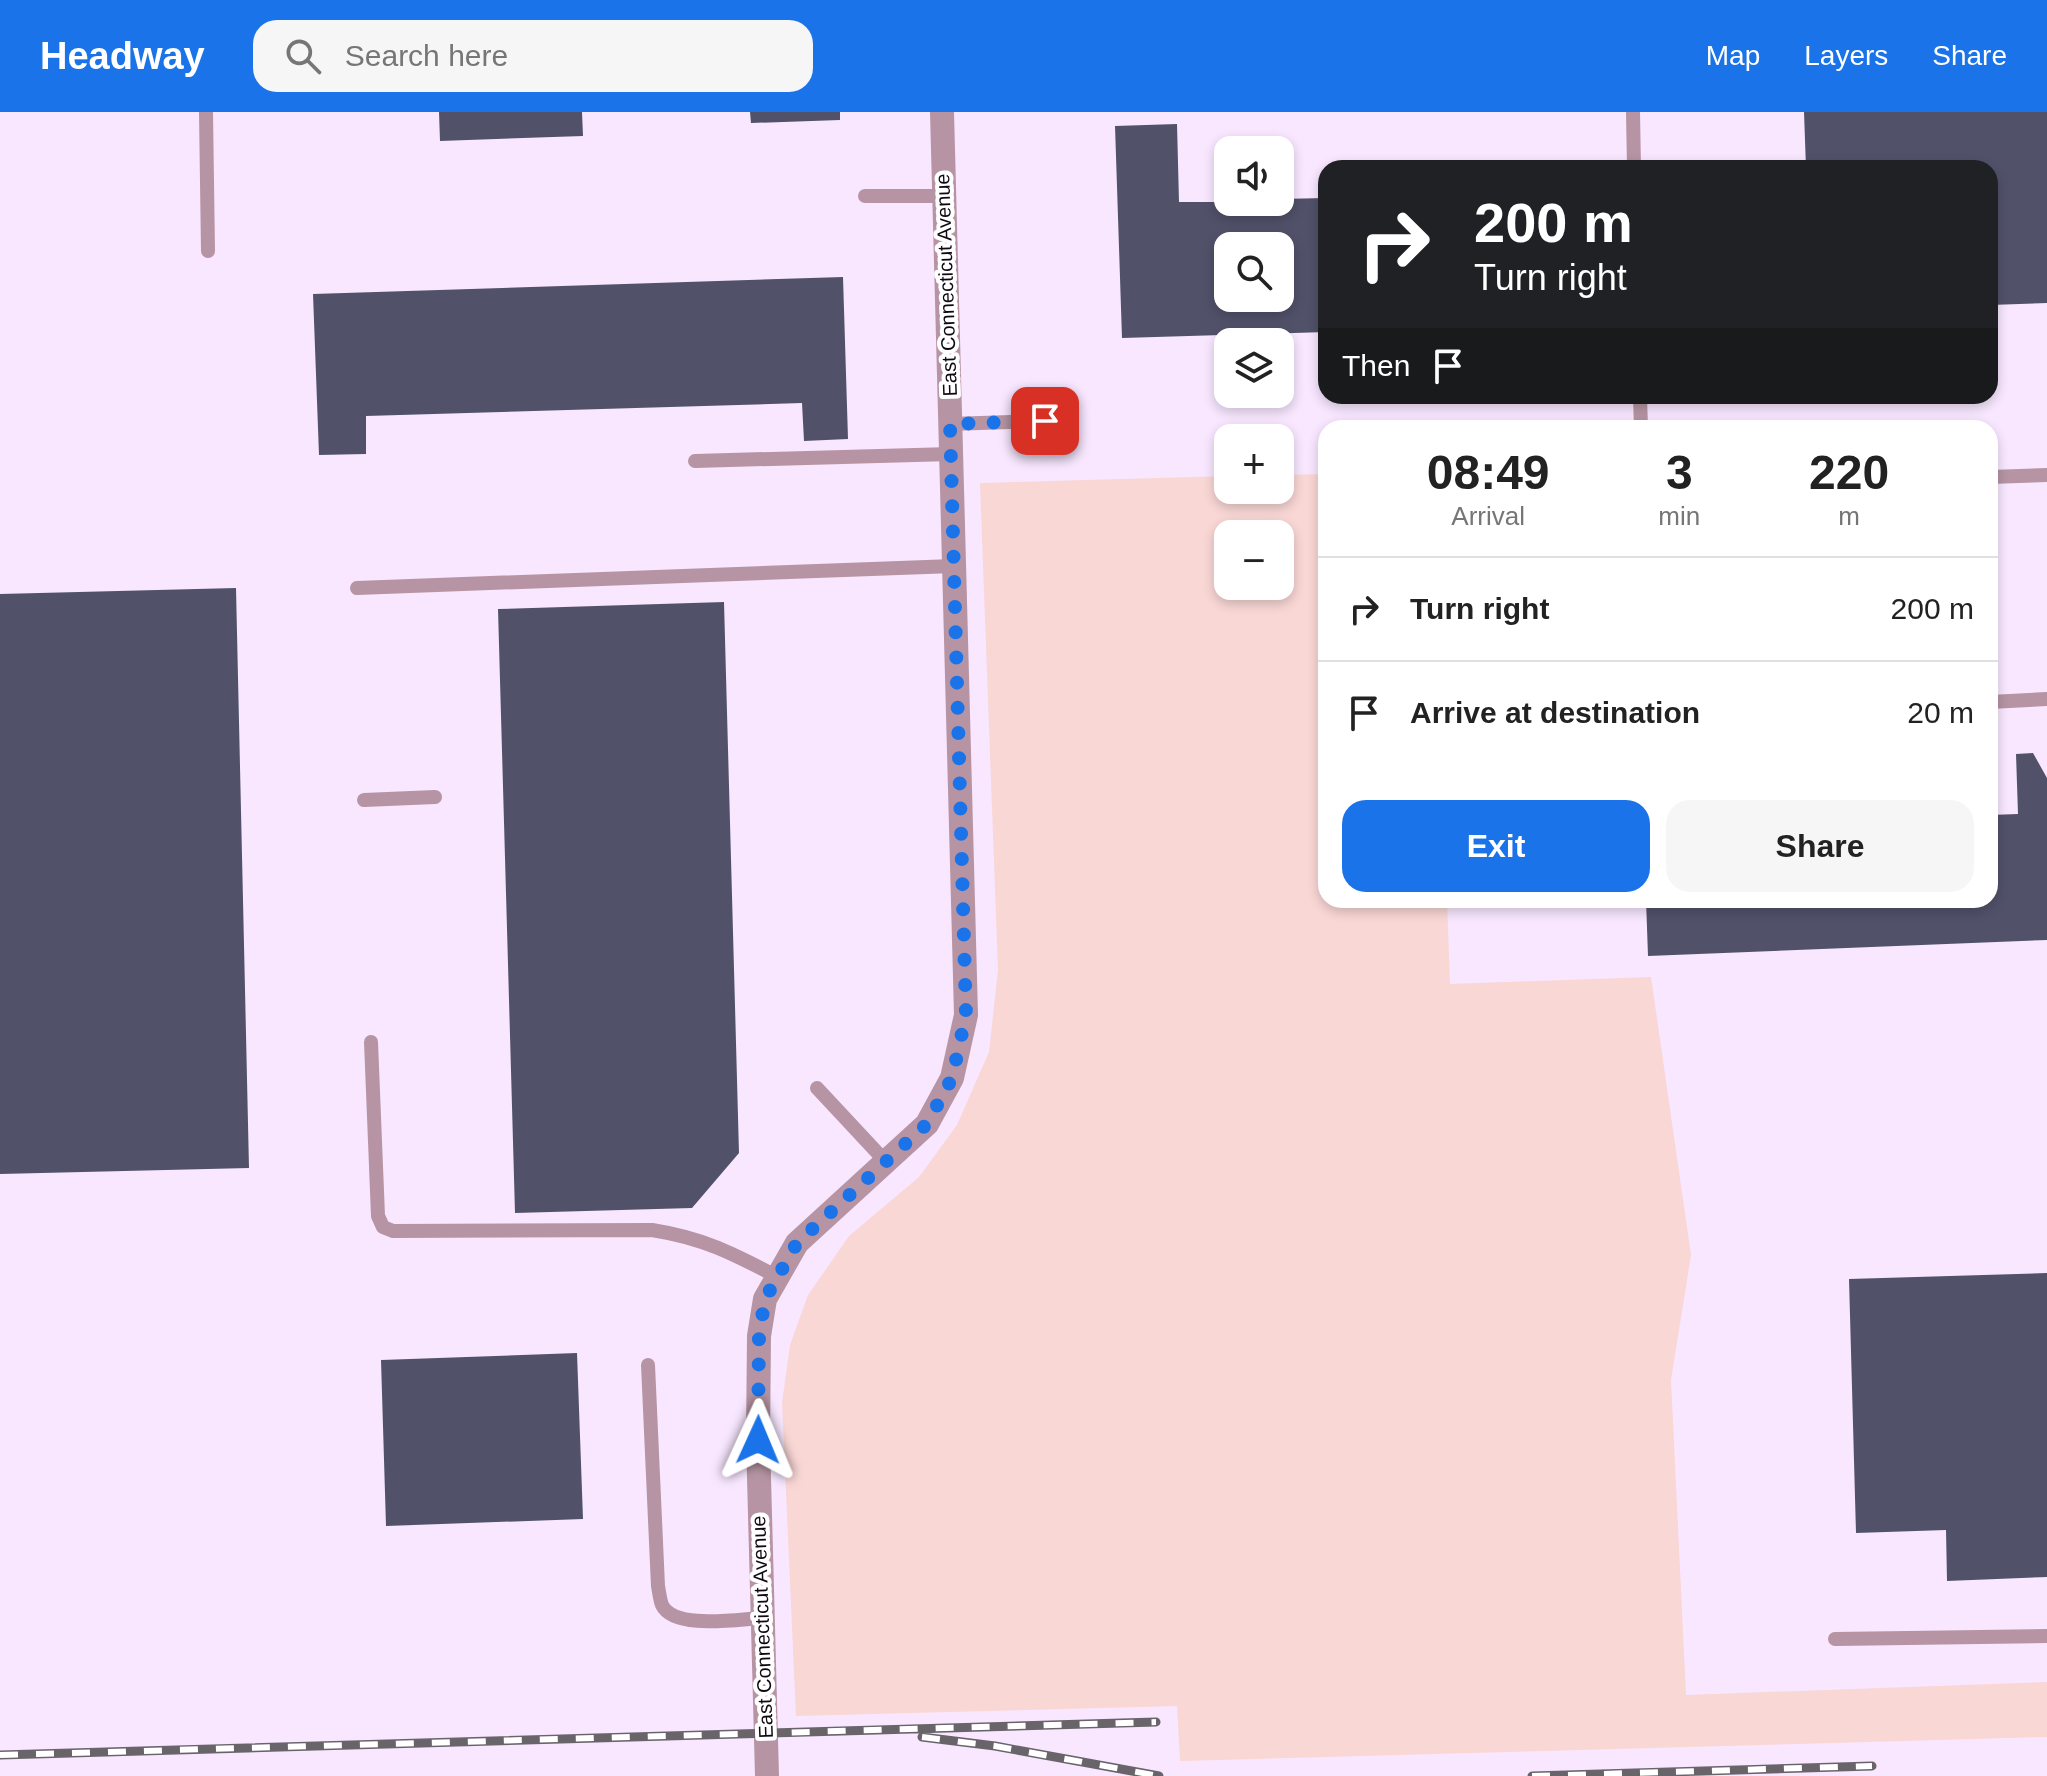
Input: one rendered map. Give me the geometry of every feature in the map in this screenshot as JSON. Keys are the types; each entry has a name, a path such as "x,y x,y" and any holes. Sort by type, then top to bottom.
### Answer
{"street":[{"name":"East Connecticut Avenue","path":"767,1776 758,1440 759,1336 765,1299 797,1243 927,1124 952,1078 966,1015 942,112"}],"lane":[{"path":"206,112 208,251"},
{"path":"1633,112 1634,160"},
{"path":"865,196 943,196"},
{"path":"950,424 1045,421"},
{"path":"695,461 951,454"},
{"path":"1998,477 2047,475"},
{"path":"357,588 954,566"},
{"path":"1998,702 2047,699"},
{"path":"364,800 435,797"},
{"path":"371,1042 378,1216 383,1227 393,1231 652,1230 688,1236 722,1248 778,1277"},
{"path":"817,1088 886,1162"},
{"path":"648,1365 658,1586 662,1605 672,1617 685,1621 762,1618"},
{"path":"1835,1639 2047,1636"}],"shaded area":[{"path":"0,112 2047,112 2047,1776 0,1776"},
{"path":"1318,474 1318,908 1447,908 1450,984 1651,977 1691,1255 1671,1380 1686,1695 2047,1682 2047,1737 1180,1761 1177,1706 796,1716 782,1403 790,1345 808,1295 849,1236 919,1177 957,1125 989,1052 998,970 980,483 1214,476 1214,504 1294,504 1294,475"}],"building":[{"path":"439,112 582,112 583,136 440,141"},
{"path":"750,112 840,112 840,120 751,123"},
{"path":"1804,112 2047,112 2047,303 1998,305 1998,160 1806,160"},
{"path":"1177,124 1179,202 1214,202 1214,216 1294,216 1294,199 1318,198 1318,332 1294,333 1294,328 1214,328 1214,335 1122,338 1115,126"},
{"path":"843,277 848,439 804,441 802,403 366,416 366,454 319,455 313,294"},
{"path":"236,588 249,1168 0,1174 0,594"},
{"path":"724,602 739,1153 692,1208 515,1213 498,609"},
{"path":"2033,753 2047,778 2047,940 1648,956 1646,908 1998,908 1998,815 2018,814 2016,754"},
{"path":"2047,1273 2047,1577 1947,1581 1946,1530 1856,1533 1849,1279"},
{"path":"577,1353 583,1519 386,1526 381,1360"}],"railway":[{"path":"0,1755 1156,1722"},
{"path":"922,1737 995,1746 1159,1776"},
{"path":"1532,1776 1872,1766"}],"route":[{"path":"758,1440 759,1336 765,1299 797,1243 927,1124 952,1078 966,1015 950,424 1045,421"}]}
